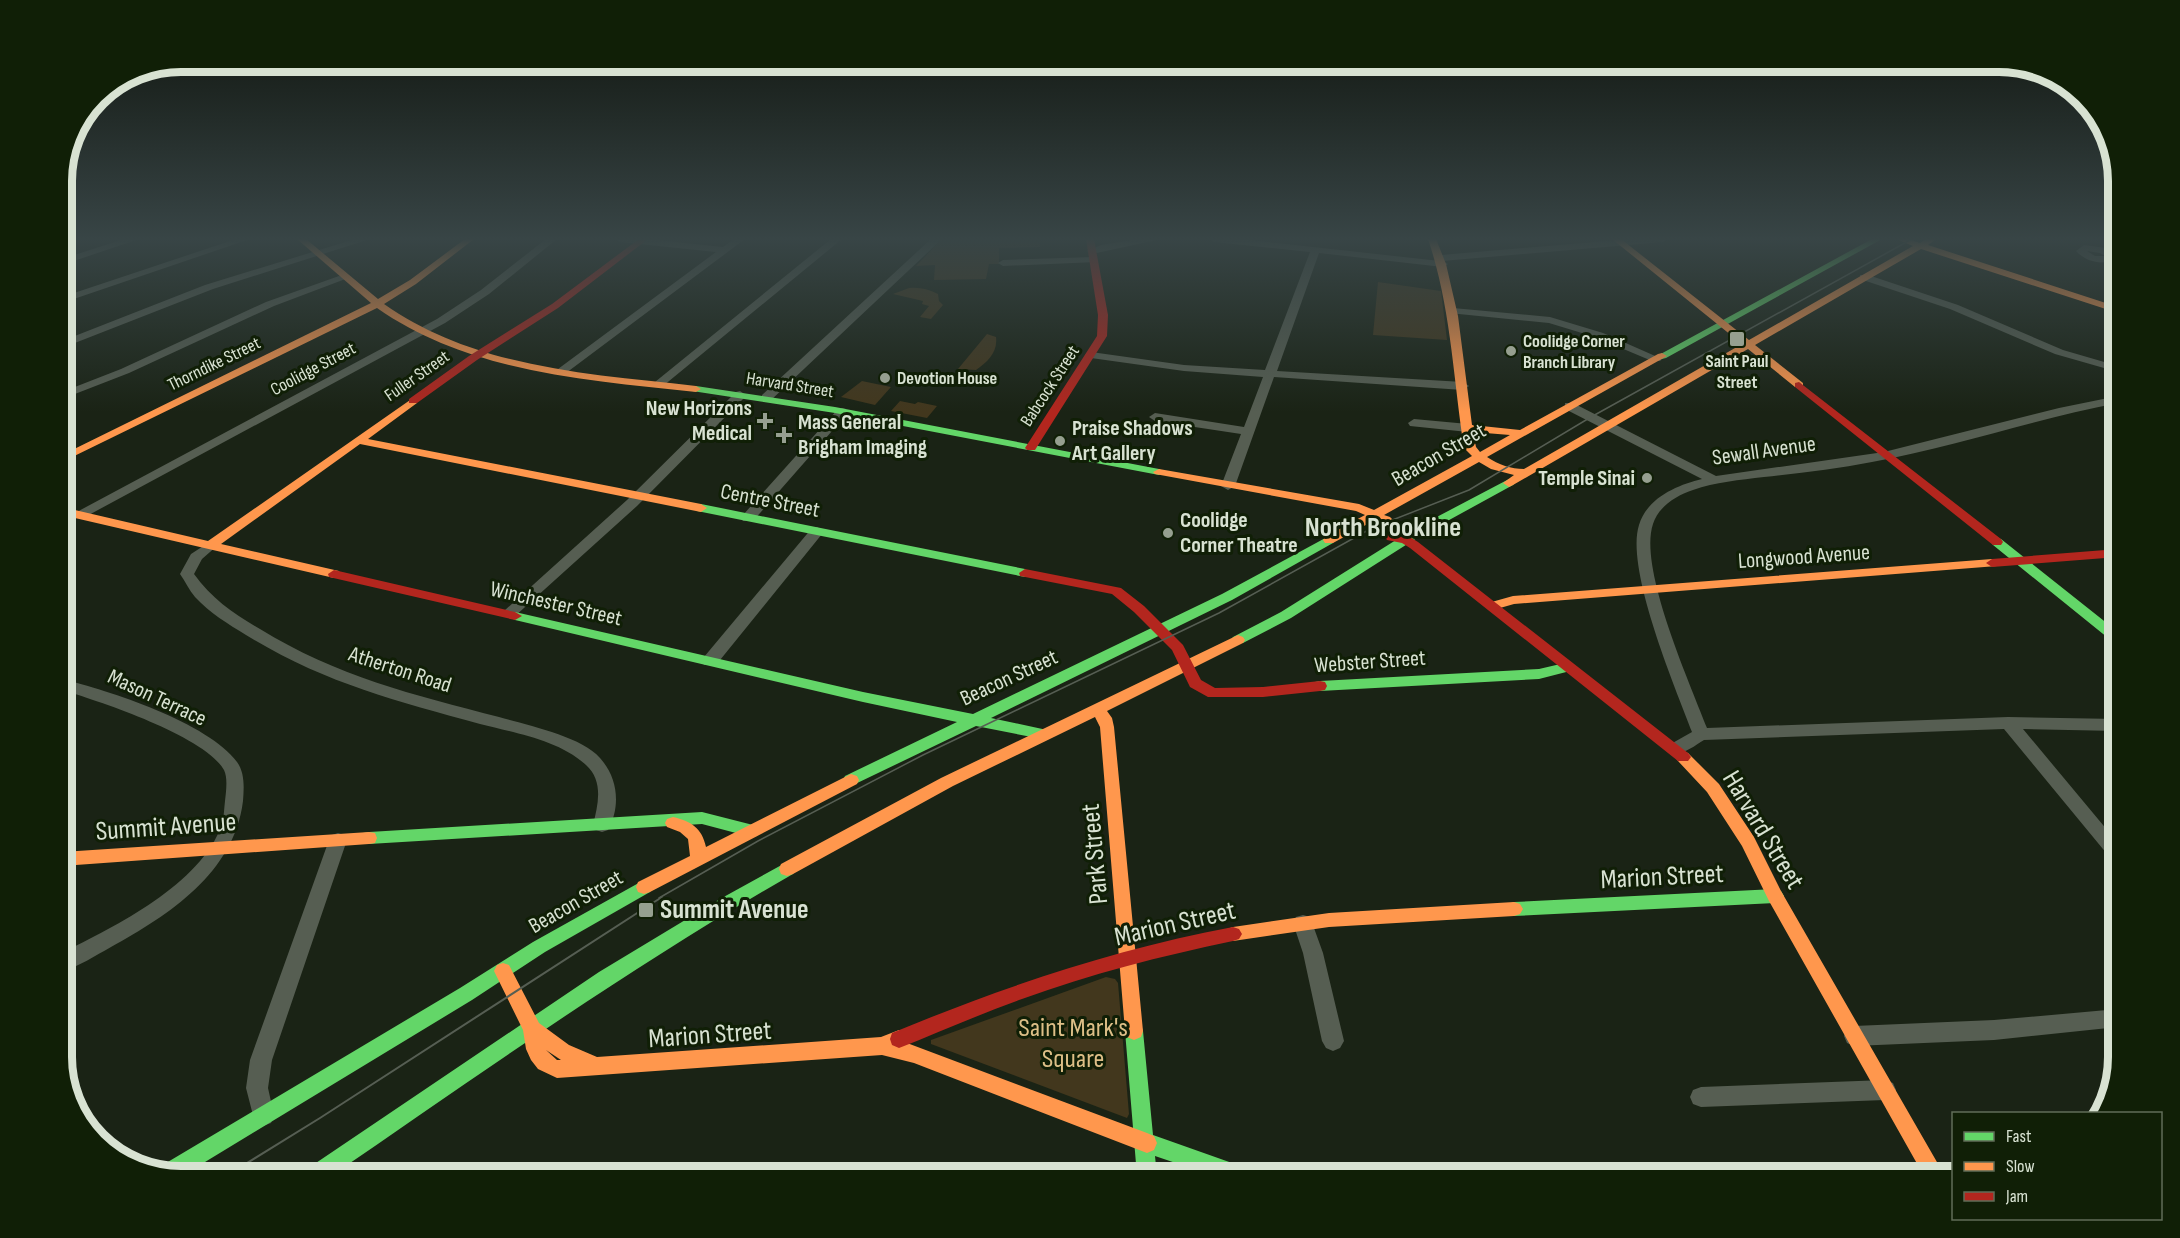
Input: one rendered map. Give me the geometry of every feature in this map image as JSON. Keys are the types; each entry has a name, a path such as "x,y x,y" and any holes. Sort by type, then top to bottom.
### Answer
{"main road":[{"name":"Harvard Street","path":"368,297 422,331 481,353 562,371 766,398 1303,500 1341,504 1375,515 1397,529 1406,540 1675,749 1713,788 1748,842 1775,896 1929,1166"},
{"name":"Thorndike Street","path":"72,454 389,297"},
{"name":"Fuller Street","path":"212,545 481,353 567,297"},
{"name":"Babcock Street","path":"1031,448 1091,355 1104,329 1102,297"},
{"path":"1450,297 1470,448 1479,456 1508,471 1527,473"},
{"path":"1687,297 2108,631"},
{"name":"Beacon Street","path":"180,1166 615,903 698,858 972,719 1161,630 1275,572 1520,433 1771,297"},
{"path":"329,1166 625,965 722,906 902,805 1042,734 1187,666 1294,610 1406,540 1749,346 1831,297"},
{"path":"2081,297 2108,306"},
{"path":"1468,428 1520,433"},
{"name":"Centre Street","path":"358,440 1116,591 1139,609 1180,650 1187,666"},
{"name":"Harvard Street","path":"1303,500 1362,523 1383,534 1406,540"},
{"name":"Winchester Street","path":"72,513 939,714 1042,734"},
{"name":"Longwood Avenue","path":"1493,606 1513,600 1651,588 2108,554"},
{"name":"Webster Street","path":"1187,666 1195,683 1211,693 1343,683 1539,674 1569,667"},
{"name":"Park Street","path":"1097,710 1105,718 1107,727 1146,1166"},
{"name":"Summit Avenue","path":"72,858 221,847 711,819 751,831"},
{"name":"Summit Avenue","path":"669,822 689,826 694,831 698,839 698,858"},
{"name":"Marion Street","path":"503,970 532,1029 534,1050 538,1059 545,1065 557,1069 599,1067 882,1046 918,1030 1021,992 1128,958 1232,934 1303,923 1373,916 1775,896"},
{"name":"Marion Street","path":"532,1029 573,1057 599,1067"},
{"path":"882,1046 914,1054 1145,1143 1213,1166"}],"street":[{"path":"72,341 184,297"},
{"path":"72,392 125,371 290,297"},
{"name":"Coolidge Street","path":"80,514 422,331 477,297"},
{"path":"562,371 662,297"},
{"path":"659,384 766,297"},
{"path":"766,398 875,297"},
{"path":"1228,486 1299,297"},
{"path":"1923,297 1954,307 2059,352 2108,366"},
{"path":"1453,311 1550,320 1599,335 1656,359"},
{"path":"1091,355 1173,367 1462,386"},
{"path":"509,614 639,496 740,395"},
{"name":"Sewall Avenue","path":"1701,734 1645,567 1642,543 1645,525 1669,496 1687,487 1713,480 1887,456 2071,409 2108,402"},
{"path":"1569,406 1698,470 1713,480"},
{"path":"748,518 842,412"},
{"path":"1155,417 1249,431"},
{"path":"1414,423 1468,428"},
{"path":"710,661 817,531"},
{"name":"Atherton Road","path":"212,545 196,557 187,574 200,593 223,614 277,647 379,691 543,735 572,748 593,762 606,781 607,804 602,825"},
{"name":"Mason Terrace","path":"72,687 152,715 194,737 231,767 236,809 221,847 192,882 165,903 72,957"},
{"path":"2008,723 2108,843"},
{"path":"1675,749 1701,734 2008,723 2108,724"},
{"path":"263,1115 257,1088 261,1060 338,840"},
{"path":"1303,923 1333,1041"},
{"path":"1854,1036 1994,1030 2108,1019"},
{"path":"1701,1097 1885,1090"}],"green space":[{"path":"905,297 938,297 943,305 931,319 920,317 929,306 922,304 923,301"},
{"path":"1377,297 1442,297 1447,340 1373,335"},
{"path":"987,334 996,337 995,348 991,356 976,370 958,369"},
{"path":"862,381 891,387 875,405 841,397"},
{"path":"900,401 937,406 927,418 891,411"},
{"name":"Saint Mark's Square","path":"1106,977 1115,979 1118,983 1129,1114 1127,1118 931,1044 931,1040"}],"tram line":[{"path":"659,898 758,841 923,755 1219,613 1372,528 1469,490 1591,417 1808,297"},
{"path":"242,1166 662,897"}],"traffic: fast":[{"path":"1662,356 1771,297"},
{"path":"696,389 835,410 1159,472"},
{"path":"1238,640 1286,615 1416,533 1509,483"},
{"path":"701,508 1025,573"},
{"path":"851,780 1227,597 1329,540"},
{"path":"1997,542 2108,631"},
{"path":"515,616 863,697 1042,734"},
{"path":"1320,686 1539,674 1569,667"},
{"path":"369,838 702,818 751,831"},
{"path":"328,1166 606,978 665,940 787,869"},
{"path":"180,1166 466,994 539,947 644,887"},
{"path":"1514,909 1775,896"},
{"path":"1134,1031 1146,1166"},
{"path":"1147,1143 1213,1166"}],"traffic: slow":[{"path":"368,297 412,326 445,342 514,364 587,377 696,389"},
{"path":"72,454 389,297"},
{"path":"1449,297 1470,448 1482,459 1496,467 1527,473"},
{"path":"1688,297 1799,385"},
{"path":"1509,483 1832,297"},
{"path":"2077,297 2108,307"},
{"path":"1329,540 1662,356"},
{"path":"211,545 413,401"},
{"path":"1468,428 1520,433"},
{"path":"358,440 701,508"},
{"path":"1159,472 1359,508 1386,520 1406,540"},
{"path":"72,513 334,574"},
{"path":"1493,606 1513,600 1992,563"},
{"path":"787,869 947,782 1238,640"},
{"path":"1097,710 1105,718 1107,727 1134,1031"},
{"path":"1683,757 1713,788 1748,842 1775,896 1929,1166"},
{"path":"644,887 851,780"},
{"path":"673,823 686,827 694,834 698,845 698,858"},
{"path":"72,858 369,838"},
{"path":"1233,934 1329,920 1514,909"},
{"path":"503,971 532,1029 562,1051 594,1065"},
{"path":"532,1029 537,1054 545,1063 557,1069 882,1046 899,1039"},
{"path":"882,1046 914,1054 1147,1143"}],"traffic: jam":[{"path":"413,401 473,358 567,297"},
{"path":"1031,448 1102,336 1103,315 1100,297"},
{"path":"1799,385 1997,542"},
{"path":"1391,537 1406,540 1414,545 1683,757"},
{"path":"1992,563 2108,554"},
{"path":"1025,573 1116,591 1139,609 1178,648 1195,683 1213,693 1263,692 1320,686"},
{"path":"334,574 515,616"},
{"path":"899,1039 980,1006 1063,977 1147,952 1233,934"}],"place":[{"name":"Saint Paul Street","path":"1737,339"},
{"name":"Coolidge Corner Branch Library","path":"1511,351"},
{"name":"Devotion House","path":"885,378"},
{"name":"New Horizons Medical","path":"765,421"},
{"name":"Mass General Brigham Imaging","path":"784,435"},
{"name":"Praise Shadows Art Gallery","path":"1060,441"},
{"name":"Temple Sinai","path":"1647,478"},
{"name":"Coolidge Corner Theatre","path":"1168,533"},
{"name":"Summit Avenue","path":"646,910"}],"district":[{"name":"North Brookline","path":"1383,527"}]}
